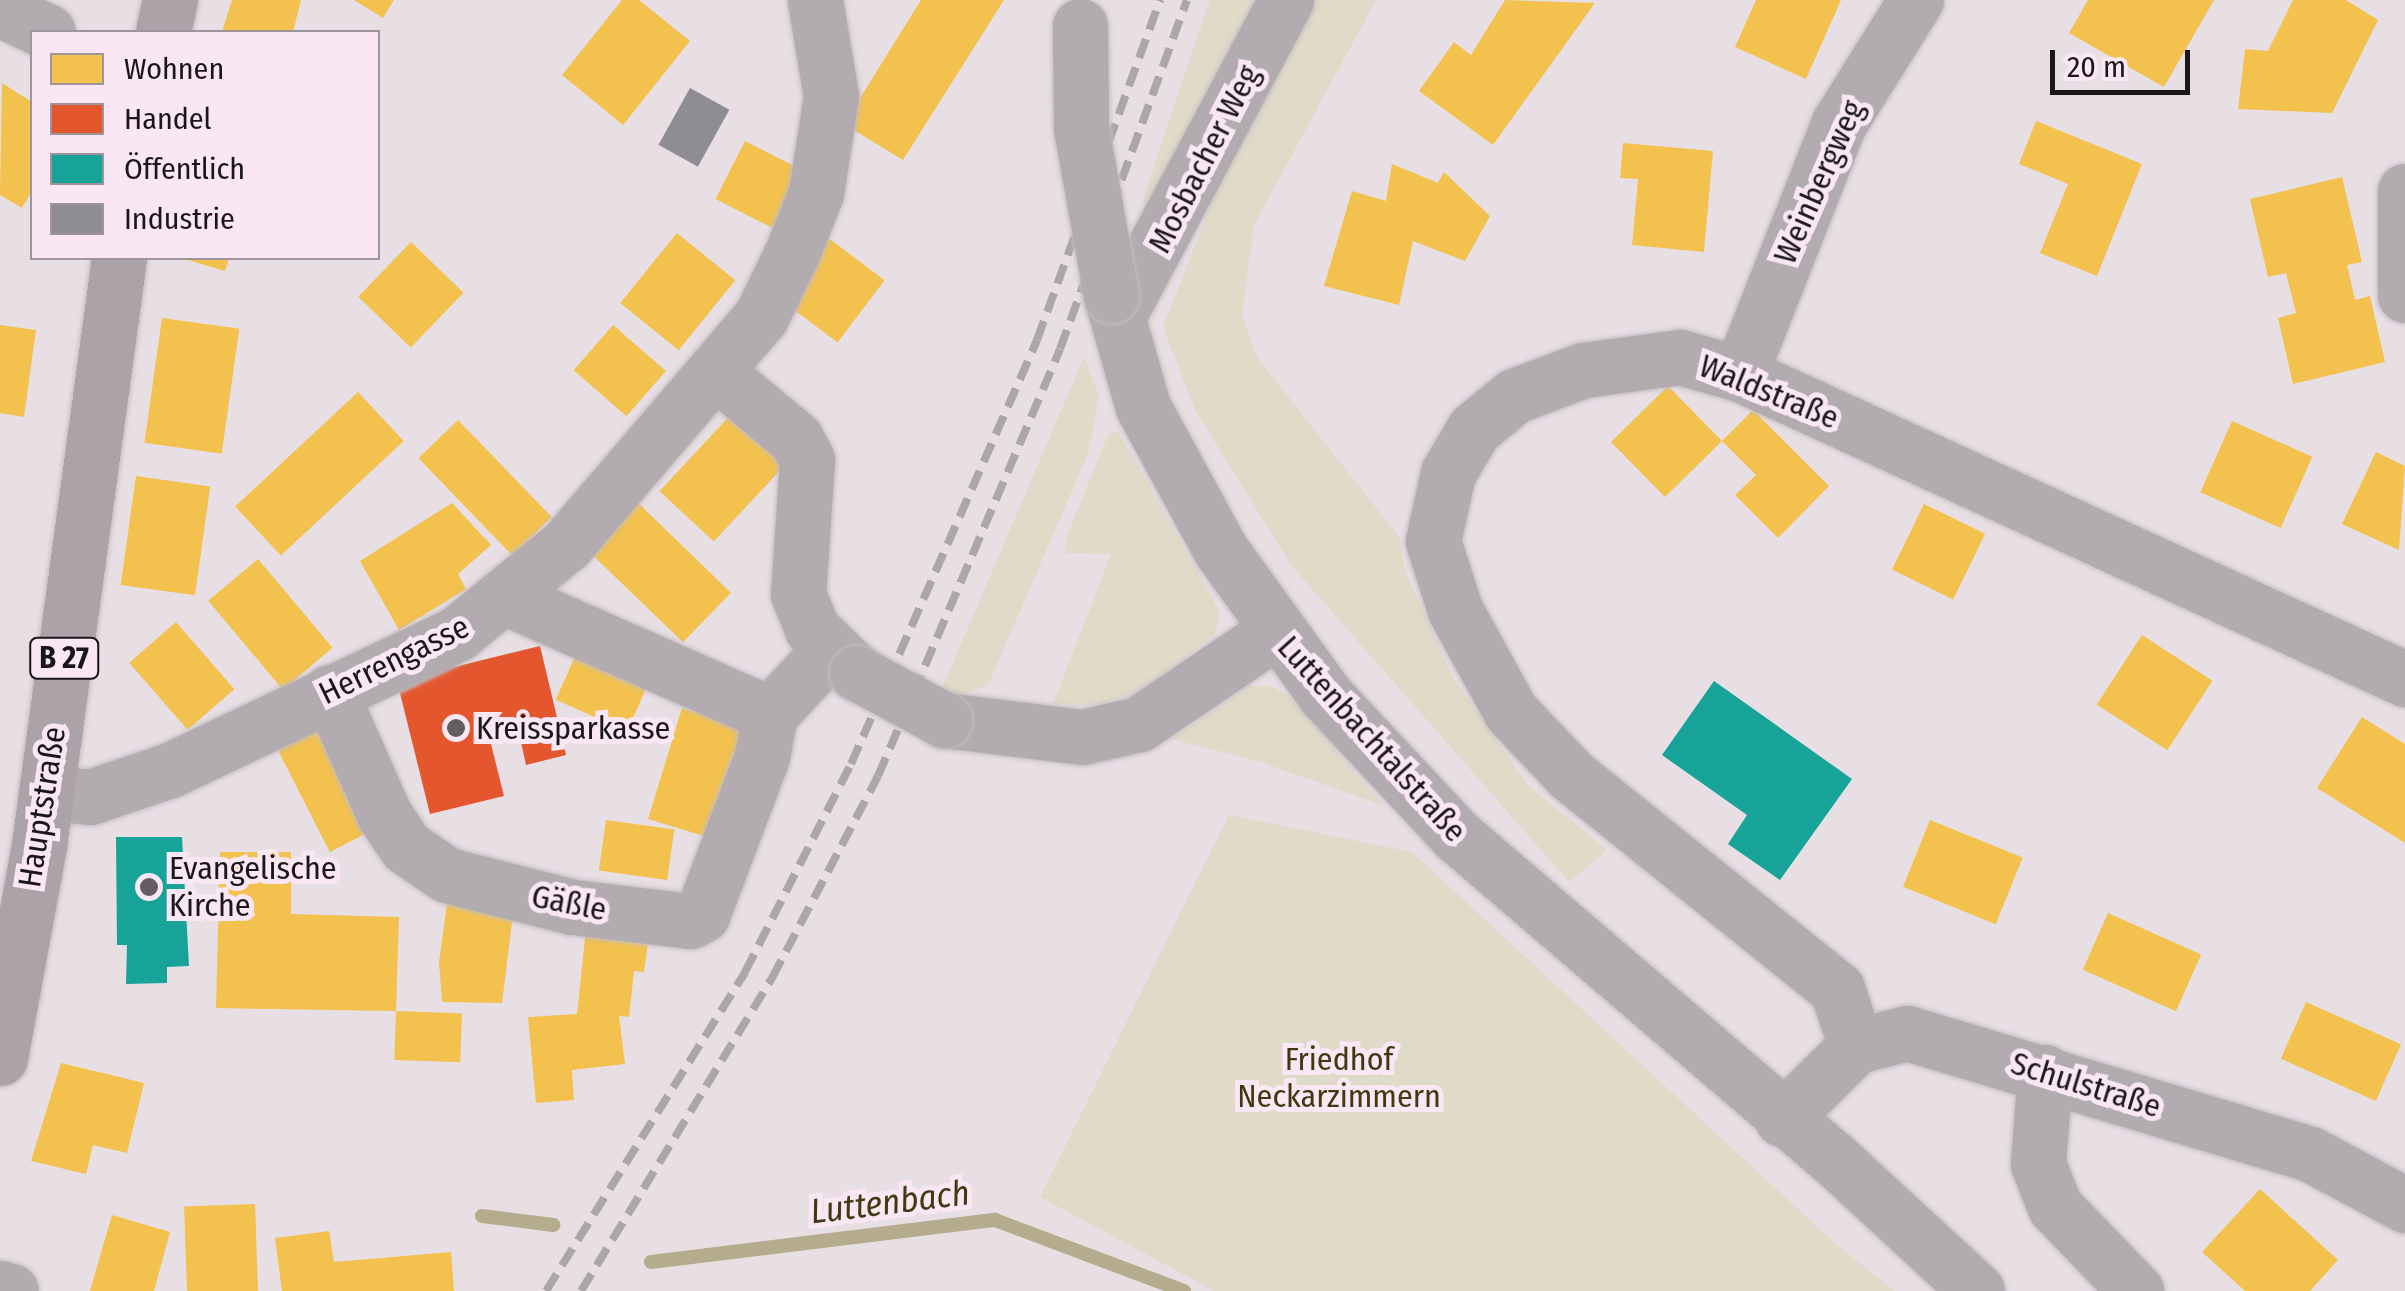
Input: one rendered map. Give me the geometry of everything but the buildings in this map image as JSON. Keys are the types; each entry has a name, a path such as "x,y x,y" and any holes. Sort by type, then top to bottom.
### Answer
{"main road":[{"path":"163,30 170,0"},
{"name":"Hauptstraße","path":"0,1058 12,914 47,793 119,260"}],"street":[{"name":"Herrengasse","path":"47,793 90,796 170,770 458,633 507,598 566,545 637,454 716,372 761,317 816,193 831,96 815,0"},
{"name":"Mosbacher Weg","path":"1114,306 1286,0"},
{"name":"Weinbergweg","path":"1740,374 1839,122 1916,0"},
{"path":"0,9 44,30"},
{"name":"Luttenbachtalstraße","path":"1082,13 1081,128 1114,306 1144,407 1220,549 1275,632 1457,836 1977,1291"},
{"path":"2405,191 2405,296"},
{"name":"Waldstraße","path":"1856,1046 1837,989 1570,774 1511,712 1455,610 1432,541 1448,473 1474,429 1514,396 1583,370 1680,357 1740,374 2405,679"},
{"path":"716,372 796,439 807,460 798,594 812,629 843,662 944,720 1082,737 1139,724 1275,632"},
{"path":"507,598 770,714 843,662"},
{"name":"Gäßle","path":"330,692 386,816 406,847 447,875 573,908 690,921 702,915 762,756 770,714"},
{"name":"Schulstraße","path":"1856,1046 1907,1033 2045,1072 2310,1154 2405,1205"},
{"path":"1782,1119 1856,1046"},
{"path":"2045,1072 2038,1164 2055,1207 2136,1291"},
{"path":"0,1288 10,1291"}],"green space":[{"path":"1210,0 1255,0 1147,204 1142,202"},
{"path":"1317,0 1376,0 1254,225 1242,315 1257,357 1400,538 1405,570 1452,676 1528,785 1607,850 1569,882 1291,565 1195,410 1163,327 1230,156"},
{"path":"1084,357 1099,397 1088,454 988,685 953,698 941,691"},
{"path":"1118,431 1220,612 1215,634 1139,694 1092,705 1053,704 1111,554 1065,553 1066,538 1108,435"},
{"path":"1248,686 1270,686 1289,696 1384,806 1258,761 1172,739"},
{"name":"Friedhof Neckarzimmern","path":"1229,815 1412,852 1837,1245 1895,1291 1214,1291 1040,1197"}],"waterway":[{"name":"Luttenbach","path":"482,1216 553,1225"},
{"name":"Luttenbach","path":"651,1262 995,1220 1184,1291"}],"railway":[{"path":"546,1291 745,972 851,764 1037,340 1160,0"},
{"path":"581,1291 772,978 878,776 1060,349 1187,0"}],"place":[{"name":"Kreissparkasse","path":"456,728"},
{"name":"Evangelische Kirche","path":"149,887"}]}
